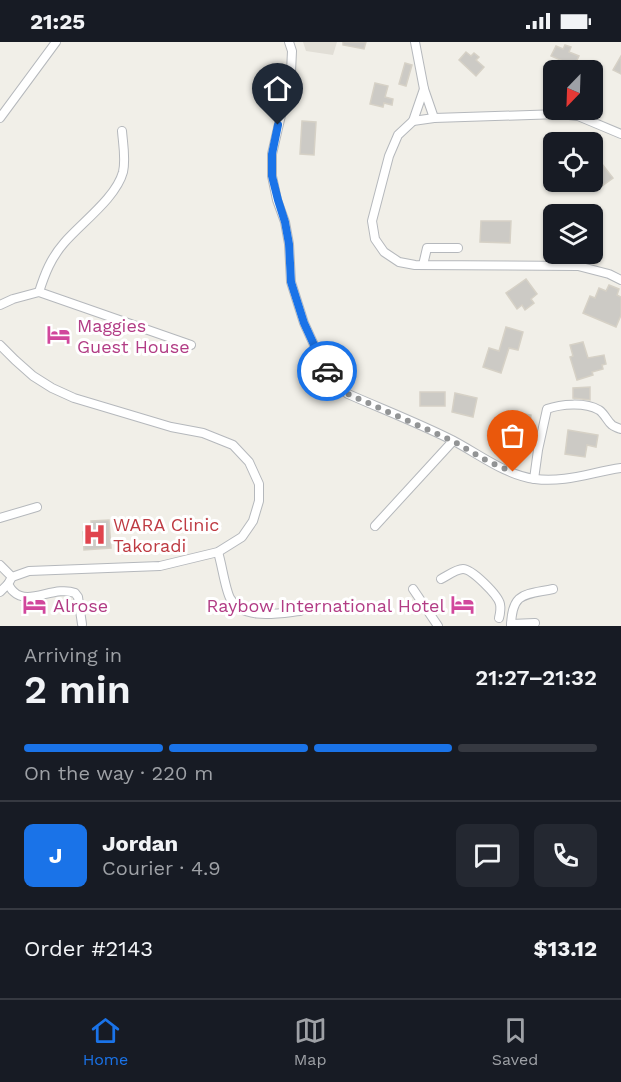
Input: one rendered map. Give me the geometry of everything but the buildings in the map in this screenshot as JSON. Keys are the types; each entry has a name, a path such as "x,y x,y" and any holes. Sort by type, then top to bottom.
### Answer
{"street":[{"path":"0,118 56,42"},
{"path":"289,42 292,51 291,72 272,154 272,176 289,244 291,282 304,323 334,383 348,394 453,441 489,462 534,479 567,479 621,468"},
{"path":"415,42 424,89 434,118"},
{"path":"424,89 412,121 398,135 389,156 372,221 375,239 384,252 399,262 423,265 578,266 609,274 621,280"},
{"path":"412,121 434,118 560,114 578,116 621,134"},
{"path":"39,292 45,270 57,251 114,191 123,173 122,131"},
{"path":"423,265 428,248 458,249"},
{"path":"0,305 39,292 191,345"},
{"path":"0,345 33,376 74,398 171,427 203,433 233,445 249,462 259,484 259,501 253,521 242,537 218,552 160,566 29,571 10,581 0,592"},
{"path":"534,479 547,410 556,406 582,405 599,410 612,425 621,429"},
{"path":"375,526 453,441"},
{"path":"0,519 38,507"},
{"path":"218,552 230,597 236,606 249,612 266,615 300,612"},
{"path":"0,565 14,592 22,597 28,598 60,591 75,593 78,597 82,624"},
{"path":"441,579 459,569 471,572 498,599 501,612 499,618 491,626"},
{"path":"412,589 438,626"},
{"path":"511,622 513,605 518,599 553,589"},
{"path":"499,618 511,622 535,623"}],"shaded area":[{"path":"303,42 337,42 333,55 306,51"}],"way so far":[{"path":"327,371 334,383 348,394 453,441 489,462 513,472"}],"place":[{"name":"Maggies Guest House","path":"59,335"},
{"name":"WARA Clinic Takoradi","path":"95,534"},
{"name":"Alrose","path":"35,605"},
{"name":"Raybow International Hotel","path":"463,605"}],"route":[{"path":"278,125 272,154 272,176 289,244 291,282 304,323 327,371"}]}
